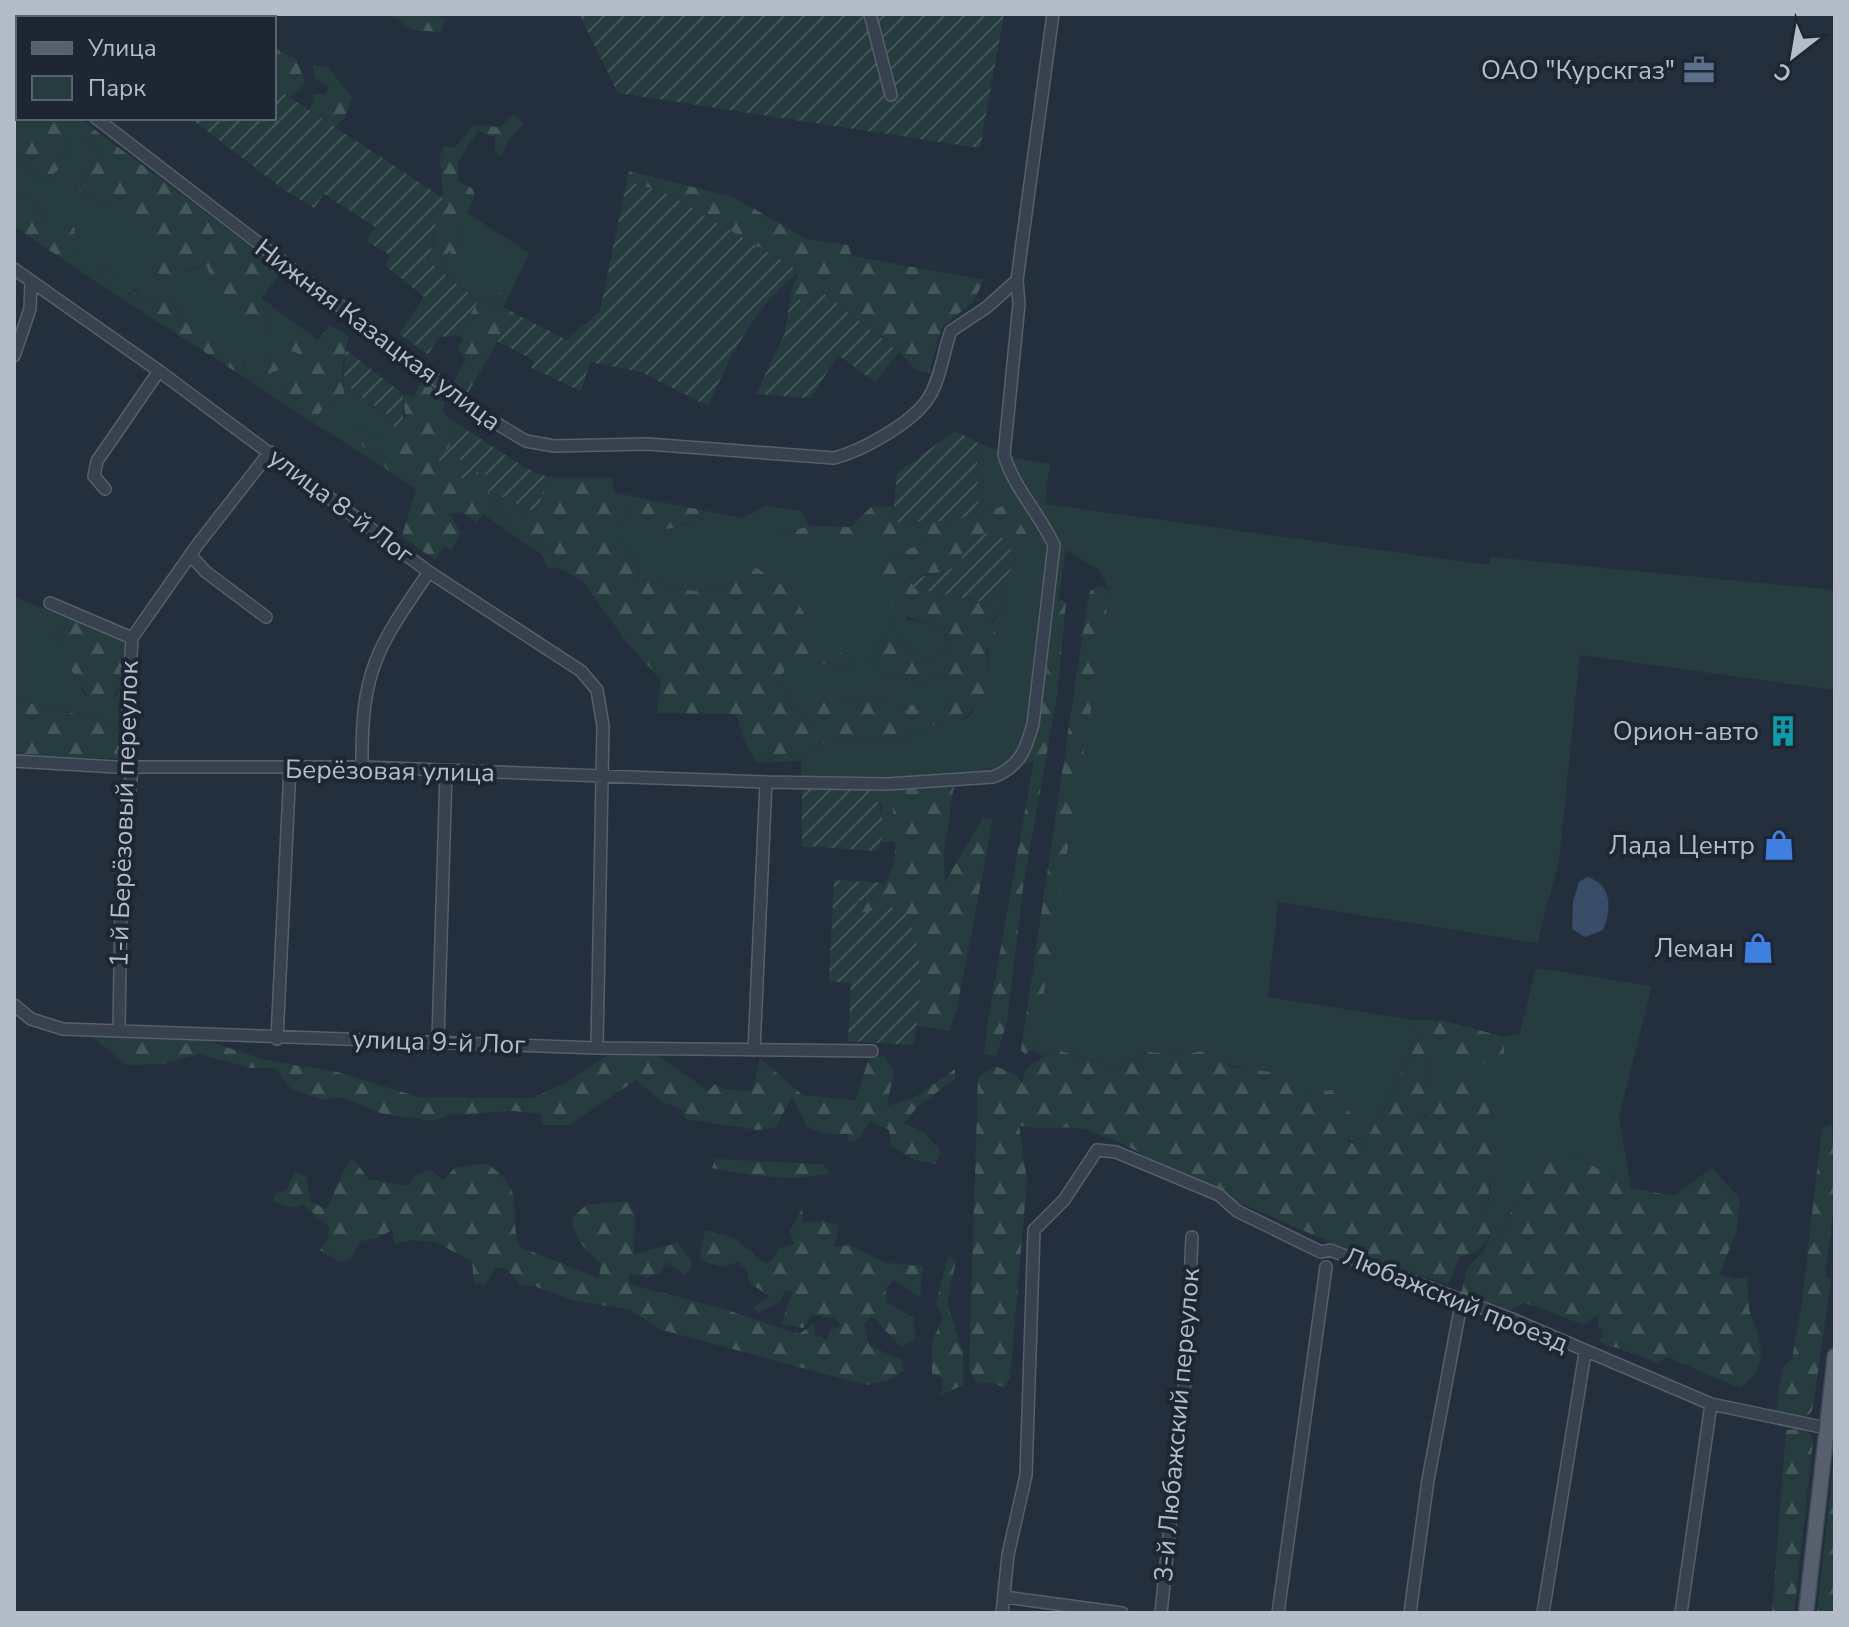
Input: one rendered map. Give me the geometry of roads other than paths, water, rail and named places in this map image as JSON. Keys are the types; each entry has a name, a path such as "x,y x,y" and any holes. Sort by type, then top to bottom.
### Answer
{"main road":[{"path":"1806,1613 1835,1356"}],"street":[{"path":"870,14 891,95"},
{"path":"1017,280 1053,14"},
{"name":"Нижняя Казацкая улица","path":"99,120 479,413 526,441 554,446 647,444 834,458 857,452 918,410 936,381 951,331 987,307 1017,280"},
{"name":"улица 8-й Лог","path":"14,269 270,452 429,572 581,671 597,690 602,702 603,776 597,928 597,1048"},
{"name":"Берёзовая улица","path":"14,761 131,767 362,767 887,784 993,777 1010,771 1025,751 1036,708 1054,545 1043,523 1011,479 1004,455 1019,304 1017,280"},
{"path":"14,356 30,309 31,281"},
{"path":"105,489 94,476 97,461 159,371"},
{"name":"1-й Берёзовый переулок","path":"119,1030 117,982 131,767 128,706 132,638 190,555 270,452"},
{"path":"190,555 206,572 266,617"},
{"path":"362,767 363,701 369,674 380,646 429,572"},
{"path":"50,603 132,638"},
{"path":"277,1039 290,768"},
{"path":"438,1040 446,772"},
{"path":"754,1050 766,782"},
{"name":"улица 9-й Лог","path":"14,1005 31,1019 63,1029 597,1048 872,1051"},
{"name":"Любажский проезд","path":"1005,1597 1008,1555 1026,1475 1034,1230 1064,1200 1097,1150 1116,1152 1219,1195 1237,1211 1321,1252 1330,1250 1462,1299 1711,1404 1826,1428"},
{"name":"3-й Любажский переулок","path":"1161,1613 1186,1371 1192,1237"},
{"path":"1278,1613 1326,1267"},
{"path":"1410,1613 1428,1480 1462,1299"},
{"path":"1543,1613 1585,1353"},
{"path":"1681,1613 1711,1404"},
{"path":"1002,1613 1005,1597 1122,1613"}],"water":[{"path":"1587,877 1595,880 1605,891 1608,913 1603,930 1585,937 1572,929 1573,901 1579,882"}],"place":[{"name":"ОАО \"Курскгаз\"","path":"1699,70"},
{"name":"Орион-авто","path":"1783,731"},
{"name":"Лада Центр","path":"1779,845"},
{"name":"Леман","path":"1758,948"}]}
